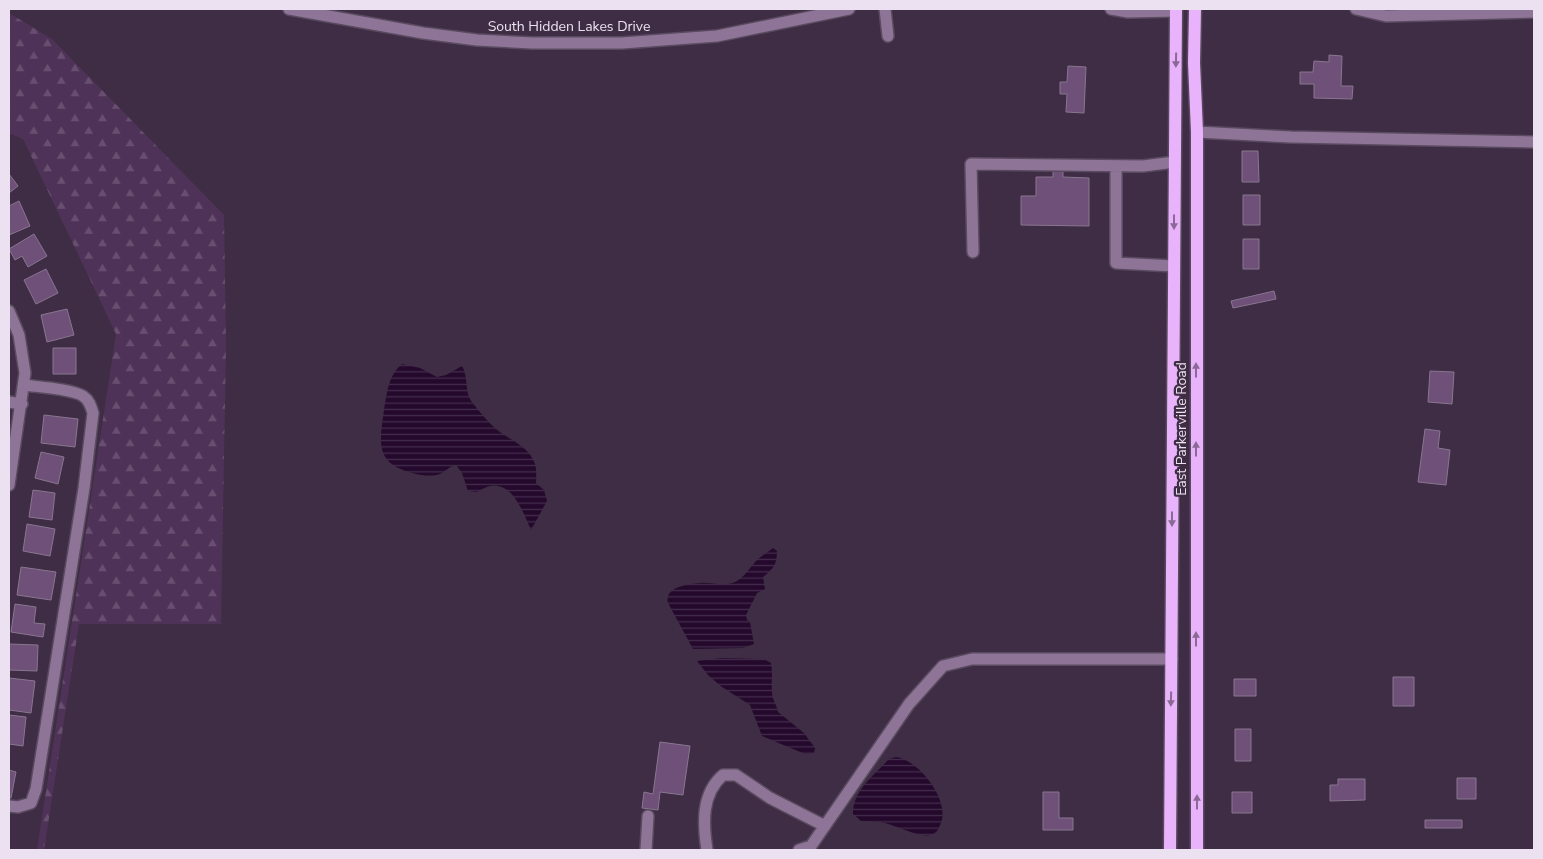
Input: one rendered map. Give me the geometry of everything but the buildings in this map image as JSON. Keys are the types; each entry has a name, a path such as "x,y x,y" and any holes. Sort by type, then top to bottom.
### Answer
{"main road":[{"path":"1176,10 1197,9"},
{"name":"East Parkerville Road","path":"1197,9 1194,63 1196,132 1197,850"},
{"name":"East Parkerville Road","path":"1170,850 1176,10"},
{"path":"1175,162 1196,161"},
{"path":"1173,418 1196,419"}],"street":[{"name":"South Hidden Lakes Drive","path":"289,9 423,33 478,40 622,44 718,36 849,9"},
{"path":"885,9 888,36"},
{"path":"1111,9 1128,12 1176,10"},
{"path":"1356,9 1386,16 1534,12"},
{"path":"1196,132 1291,137 1534,142"},
{"path":"973,252 971,164 1143,166 1175,162"},
{"path":"1116,166 1116,263 1174,266"},
{"path":"9,311 19,335 25,373 9,485"},
{"path":"9,806 18,807 32,803 36,789 84,488 93,413 90,403 82,395 24,385"},
{"path":"9,402 22,404"},
{"path":"799,850 811,846 909,704 943,666 972,659 1172,659"},
{"path":"707,850 704,831 705,806 715,782 724,775 736,775 770,798 825,826"},
{"path":"646,850 648,816"}],"green space":[{"path":"9,13 52,39 224,215 226,347 221,624 79,624 44,850 37,850 116,334 23,139 9,133"}],"shaded area":[{"path":"402,364 420,368 437,377 446,375 462,366 468,394 472,402 496,429 528,452 535,464 536,483 544,490 547,501 531,530 518,502 505,489 497,486 488,487 477,492 468,491 462,473 456,465 440,474 420,475 398,468 385,456 381,440 386,397 391,379"},
{"path":"773,548 777,551 776,560 772,569 763,577 765,589 757,593 746,615 747,620 750,622 754,644 743,648 693,649 668,603 670,593 678,587 689,584 727,584 735,582 745,575 759,558"},
{"path":"721,658 764,659 771,663 772,695 778,712 804,733 815,748 814,753 805,754 762,736 750,705 722,687 708,675 697,661"},
{"path":"896,757 914,765 931,782 937,793 943,814 939,827 931,835 920,835 886,823 861,821 853,814 856,798 865,784 889,759"}]}
